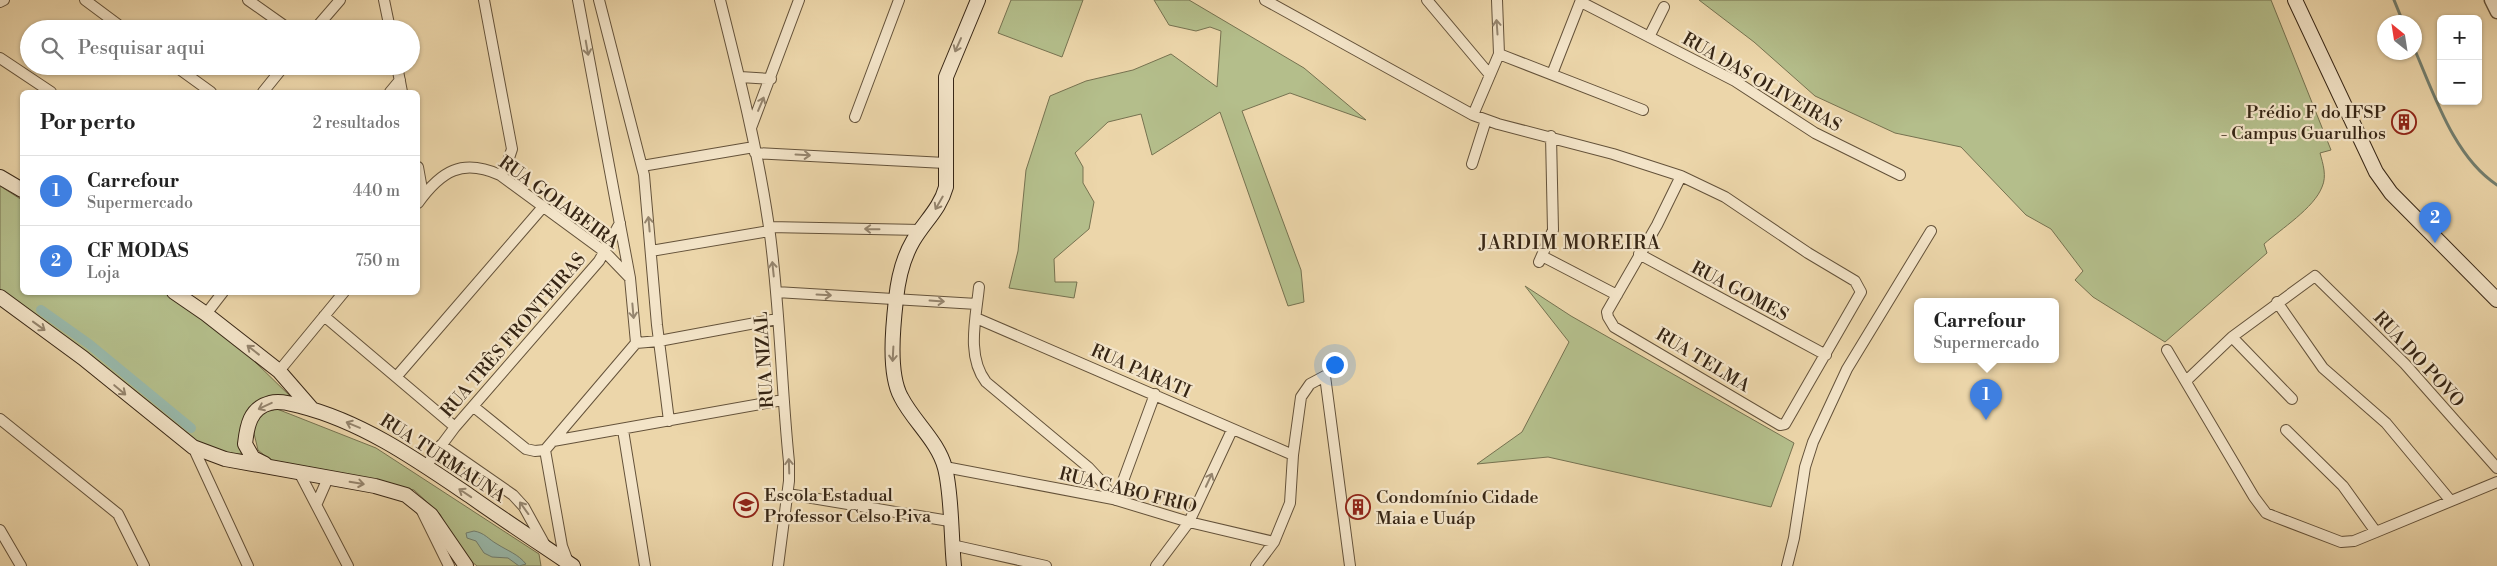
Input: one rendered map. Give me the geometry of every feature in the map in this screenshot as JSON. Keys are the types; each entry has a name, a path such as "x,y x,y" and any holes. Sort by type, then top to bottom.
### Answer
{"main road":[{"path":"954,566 945,467 932,443 900,397 895,383 893,364 896,299 906,254 942,200 946,187 946,77 978,0"},
{"path":"2295,0 2376,172 2407,210 2496,298"},
{"path":"0,177 20,189"},
{"path":"178,295 279,371 312,409"},
{"path":"0,297 83,358 193,447 225,459 300,474 392,489 406,494 418,503 442,529 466,566"},
{"name":"RUA TURMAUNA","path":"274,469 253,458 248,452 245,444 251,416 260,407 272,402 285,402 312,409 377,436 426,466 560,557"}],"street":[{"path":"0,2 4,0"},
{"path":"85,0 112,20"},
{"path":"248,0 276,20"},
{"path":"323,20 340,0"},
{"path":"384,0 388,20"},
{"path":"484,0 512,144 510,158 500,175"},
{"path":"578,0 630,278 636,343"},
{"path":"599,0 617,76 642,166 652,251 659,341 669,421"},
{"name":"RUA NIZAL","path":"720,0 740,77 750,129 769,229 776,292 789,462 788,494 778,566"},
{"path":"750,129 771,79 799,0"},
{"path":"855,117 899,0"},
{"path":"1265,0 1473,116 1551,136 1681,176 1725,197 1808,253 1855,281 1861,292 1826,355"},
{"path":"1427,0 1451,31 1490,75"},
{"path":"1473,116 1499,54 1497,0"},
{"path":"2491,0 2497,12"},
{"path":"1552,74 1581,1"},
{"name":"RUA DAS OLIVEIRAS","path":"1581,1 1735,81 1815,133 1900,175"},
{"path":"1649,37 1664,7"},
{"path":"1499,54 1643,110"},
{"path":"0,58 20,71"},
{"path":"26,75 48,90"},
{"path":"187,75 208,90"},
{"path":"265,90 277,75"},
{"path":"399,75 402,90"},
{"path":"740,77 771,79"},
{"path":"392,90 400,80"},
{"path":"1472,164 1486,120"},
{"path":"1551,136 1553,230 1540,259 1617,295 1681,176"},
{"path":"642,166 754,150 945,163"},
{"name":"RUA GOIABEIRA","path":"420,199 439,178 468,166 483,167 500,175 542,208 606,252 630,278"},
{"path":"397,376 542,208"},
{"name":"RUA TRÊS FRONTEIRAS","path":"426,466 455,427 606,252 620,223"},
{"path":"652,251 769,229 921,230"},
{"path":"1787,566 1794,538 1805,468 1813,442 1847,369 1931,231"},
{"name":"RUA GOMES","path":"1639,254 1826,355"},
{"name":"RUA DO POVO","path":"2277,302 2315,276 2405,364 2497,468"},
{"path":"979,287 974,352 979,372 986,382 1088,467 1114,499"},
{"path":"776,292 978,304"},
{"path":"206,314 221,295"},
{"path":"279,371 342,295"},
{"name":"RUA TELMA","path":"1617,295 1608,312 1610,322 1780,425 1787,422 1826,355"},
{"path":"2186,381 2232,337 2277,302 2323,368 2386,422 2450,500"},
{"path":"324,316 455,427"},
{"name":"RUA PARATI","path":"976,318 1293,455"},
{"path":"560,557 546,450 636,343 659,341 777,319"},
{"path":"2232,337 2292,399"},
{"path":"2167,350 2254,498 2266,513 2341,542 2354,541 2497,482"},
{"path":"1256,566 1274,542 1290,503 1293,455 1301,397 1310,384 1325,376 1349,527 1350,566"},
{"path":"1114,499 1155,394"},
{"path":"553,441 783,400"},
{"path":"474,407 526,449 535,451 546,450"},
{"path":"0,418 118,514 144,566"},
{"path":"623,430 645,566"},
{"path":"1156,566 1189,522 1232,430"},
{"path":"2286,430 2343,486 2376,532"},
{"name":"RUA TURMAUNA","path":"441,445 513,495 524,507 560,557"},
{"path":"193,447 248,566"},
{"name":"RUA CABO FRIO","path":"945,467 1114,499 1189,522 1274,542"},
{"path":"300,474 317,503 348,566"},
{"path":"317,503 328,478"},
{"path":"788,494 949,521"},
{"path":"418,503 449,566"},
{"path":"0,530 21,566"},
{"path":"952,545 1046,566"}],"green space":[{"path":"1011,0 1083,0 1062,57 998,33"},
{"path":"1154,0 1189,0 1304,68 1366,120 1290,93 1242,111 1301,270 1304,302 1288,306 1220,112 1152,155 1141,114 1108,122 1075,153 1083,167 1083,183 1094,202 1089,229 1054,259 1055,282 1077,282 1074,298 1009,288 1018,251 1026,170 1050,96 1086,81 1133,70 1171,54 1217,87 1221,31 1210,27 1196,31 1169,25"},
{"path":"1699,0 2271,0 2331,150 2320,153 2324,170 2322,187 2318,195 2305,210 2264,244 2267,253 2165,342 2093,297 2075,280 2083,271 2051,229 2026,215 1961,147 1895,133 1815,96 1754,42"},
{"path":"0,186 20,199 20,295 168,295 207,320 248,355 293,399 281,399 243,429 241,454 229,454 204,447 0,293"},
{"path":"1525,286 1571,316 1794,443 1771,507 1548,457 1477,464 1522,432 1569,342"},
{"path":"277,409 376,448 539,554 541,566 477,566 460,552 440,514 414,490 357,476 270,460 258,450 252,425 262,412"}],"shaded area":[{"path":"474,531 516,555 526,564 519,566 508,558 492,557 484,553 476,541 467,538 466,533"}],"waterway":[{"path":"2394,0 2400,15"},
{"path":"2419,60 2438,104 2457,141 2482,173 2497,185"},
{"path":"41,310 89,344 191,428"}],"place":[{"name":"Prédio F do IFSP - Campus Guarulhos","path":"2404,122"},
{"name":"CF MODAS","path":"2435,243"},
{"name":"Carrefour","path":"1986,420"},
{"name":"Escola Estadual Professor Celso Piva","path":"746,505"},
{"name":"Condomínio Cidade Maia e Uuáp","path":"1358,507"}],"district":[{"name":"JARDIM MOREIRA","path":"1570,242"}]}
